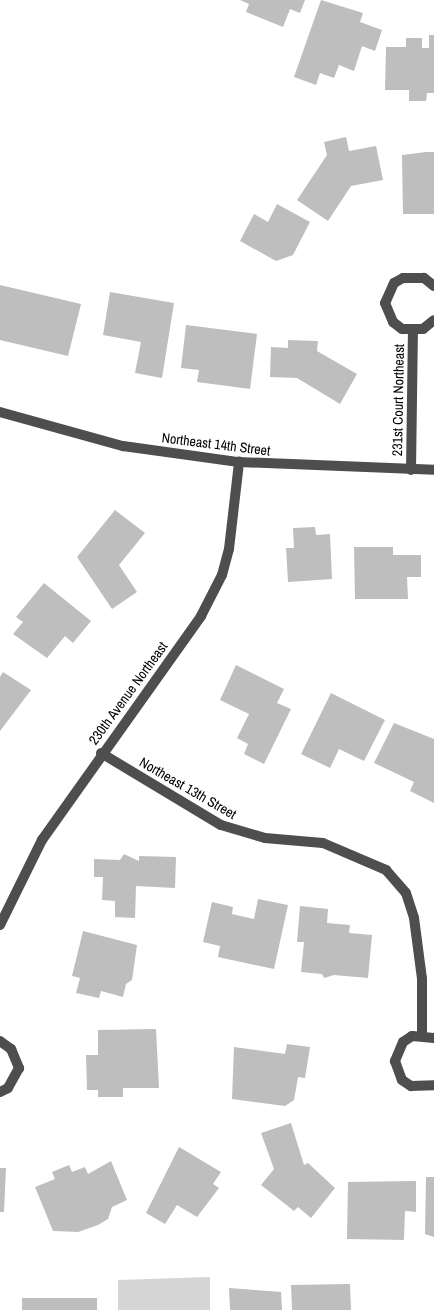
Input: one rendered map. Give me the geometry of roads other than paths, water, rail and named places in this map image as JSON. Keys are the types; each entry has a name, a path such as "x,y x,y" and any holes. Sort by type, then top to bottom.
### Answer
{"street":[{"name":"231st Court Northeast","path":"413,331 393,322 385,303 388,292 394,284 413,275 434,286"},
{"name":"231st Court Northeast","path":"413,331 434,320"},
{"name":"231st Court Northeast","path":"411,470 413,331"},
{"name":"Northeast 14th Street","path":"0,412 123,446 239,462 434,470"},
{"name":"230th Avenue Northeast","path":"0,925 42,840 100,754 201,616 222,574 239,462"},
{"name":"Northeast 13th Street","path":"100,754 229,828 265,838 323,844 386,870 406,893 414,918 422,979 422,1035"},
{"path":"434,1038 422,1035 403,1042 395,1061 397,1071 411,1086 434,1085"},
{"path":"0,1041 11,1049 19,1068 8,1088 0,1092"}]}
